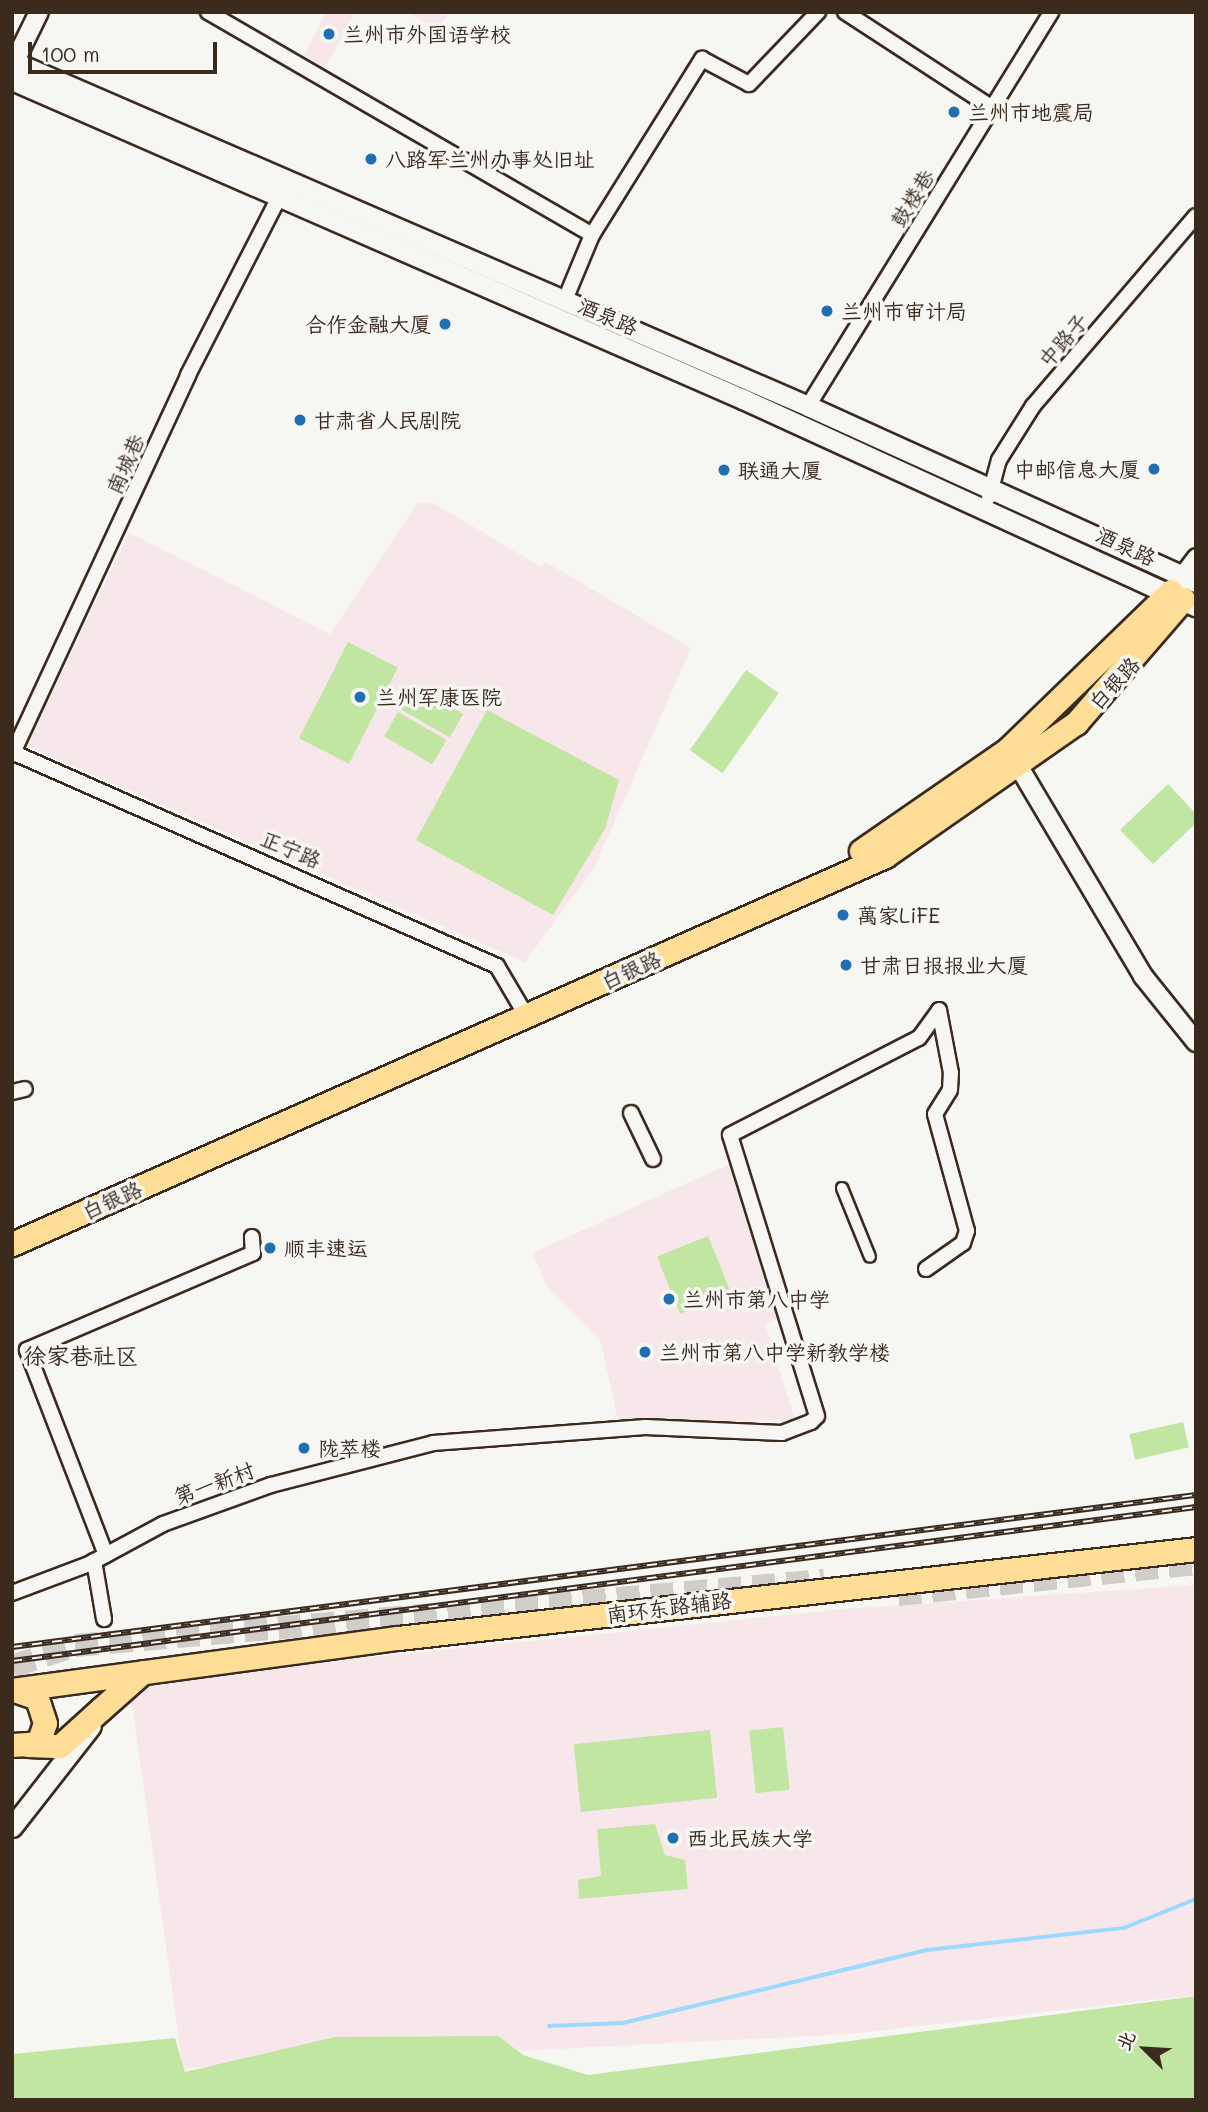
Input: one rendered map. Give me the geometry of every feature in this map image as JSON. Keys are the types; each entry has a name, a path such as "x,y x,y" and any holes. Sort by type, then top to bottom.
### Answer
{"main road":[{"name":"酒泉路","path":"13,68 279,195 989,497 1189,588"},
{"name":"酒泉路","path":"13,68 565,300 808,406 989,497"},
{"path":"1189,588 1196,558"},
{"name":"白银路","path":"12,1228 885,856 1019,767 1076,723 1189,588"},
{"name":"白银路","path":"12,1244 524,1010 877,844 1007,750 1189,588"},
{"name":"南环东路辅路","path":"13,1690 143,1672 1196,1549"},
{"path":"20,1745 60,1746 143,1672"},
{"path":"13,1690 27,1690 44,1712 38,1743 20,1745"},
{"path":"12,1827 101,1709"}],"street":[{"path":"13,68 39,12"},
{"path":"208,12 592,234"},
{"name":"酒泉路","path":"565,300 592,234 702,59 749,84 818,12"},
{"path":"845,12 992,108"},
{"name":"鼓楼巷","path":"808,406 1051,12"},
{"name":"南城巷","path":"13,753 188,375 279,195"},
{"name":"中路子","path":"989,497 999,460 1033,406 1196,216"},
{"name":"正宁路","path":"13,753 497,967 524,1010"},
{"path":"1019,767 1143,976 1196,1042"},
{"name":"第一新村","path":"12,1593 100,1558 163,1524 271,1485 433,1443 645,1427 782,1433 817,1416 730,1135 919,1038 939,1010 951,1073 950,1090 935,1114 967,1231 963,1243 926,1269"},
{"path":"631,1113 653,1159"},
{"path":"842,1188 870,1257"},
{"path":"104,1619 100,1558 27,1350 253,1253 252,1237"}],"shaded area":[{"name":"兰州市外国语学校","path":"327,12 355,12 325,68 304,55"},
{"name":"兰州市外国语学校","path":"408,12 449,12 438,30"},
{"name":"兰州军康医院","path":"418,502 435,504 541,567 546,562 691,648 594,868 525,962 27,746 129,533 330,634"},
{"name":"兰州市第八中学","path":"730,1164 788,1315 765,1324 795,1420 619,1424 600,1340 549,1290 532,1253"},
{"name":"西北民族大学","path":"1196,1585 1196,1995 848,2034 183,2068 129,1682 844,1609"}],"green space":[{"path":"348,642 398,667 349,764 299,738"},
{"path":"746,670 779,693 723,773 690,750"},
{"path":"413,685 463,714 450,737 400,708"},
{"path":"487,710 619,780 605,829 553,915 416,840"},
{"path":"398,712 446,740 432,764 384,736"},
{"path":"1168,784 1196,814 1196,823 1153,864 1120,830"},
{"path":"708,1236 731,1293 680,1314 657,1257"},
{"path":"1183,1422 1189,1447 1135,1460 1129,1434"},
{"path":"783,1727 790,1790 756,1793 749,1731"},
{"path":"710,1730 717,1798 581,1812 574,1744"},
{"path":"655,1824 665,1855 685,1860 688,1889 579,1899 578,1880 601,1876 597,1829"},
{"path":"1196,1996 1196,2100 12,2100 12,2054 175,2038 185,2072 335,2037 498,2036 523,2055 588,2075"}],"waterway":[{"path":"549,2026 623,2023 927,1950 1124,1928 1196,1899"}],"tunnel":[{"path":"898,1594 1196,1563"},
{"path":"12,1666 75,1645 824,1580"}],"railway":[{"path":"12,1647 1196,1495"},
{"path":"12,1661 1196,1507"}],"place":[{"name":"兰州市外国语学校","path":"329,34"},
{"name":"兰州市地震局","path":"954,112"},
{"name":"八路军兰州办事处旧址","path":"371,159"},
{"name":"兰州市审计局","path":"827,311"},
{"name":"合作金融大厦","path":"445,324"},
{"name":"甘肃省人民剧院","path":"300,420"},
{"name":"中邮信息大厦","path":"1154,469"},
{"name":"联通大厦","path":"724,470"},
{"name":"兰州军康医院","path":"360,697"},
{"name":"萬家LiFE","path":"843,915"},
{"name":"甘肃日报报业大厦","path":"846,965"},
{"name":"顺丰速运","path":"270,1248"},
{"name":"兰州市第八中学","path":"669,1299"},
{"name":"兰州市第八中学新教学楼","path":"645,1352"},
{"name":"陇萃楼","path":"304,1448"},
{"name":"西北民族大学","path":"673,1838"}],"district":[{"name":"徐家巷社区","path":"81,1355"}]}
